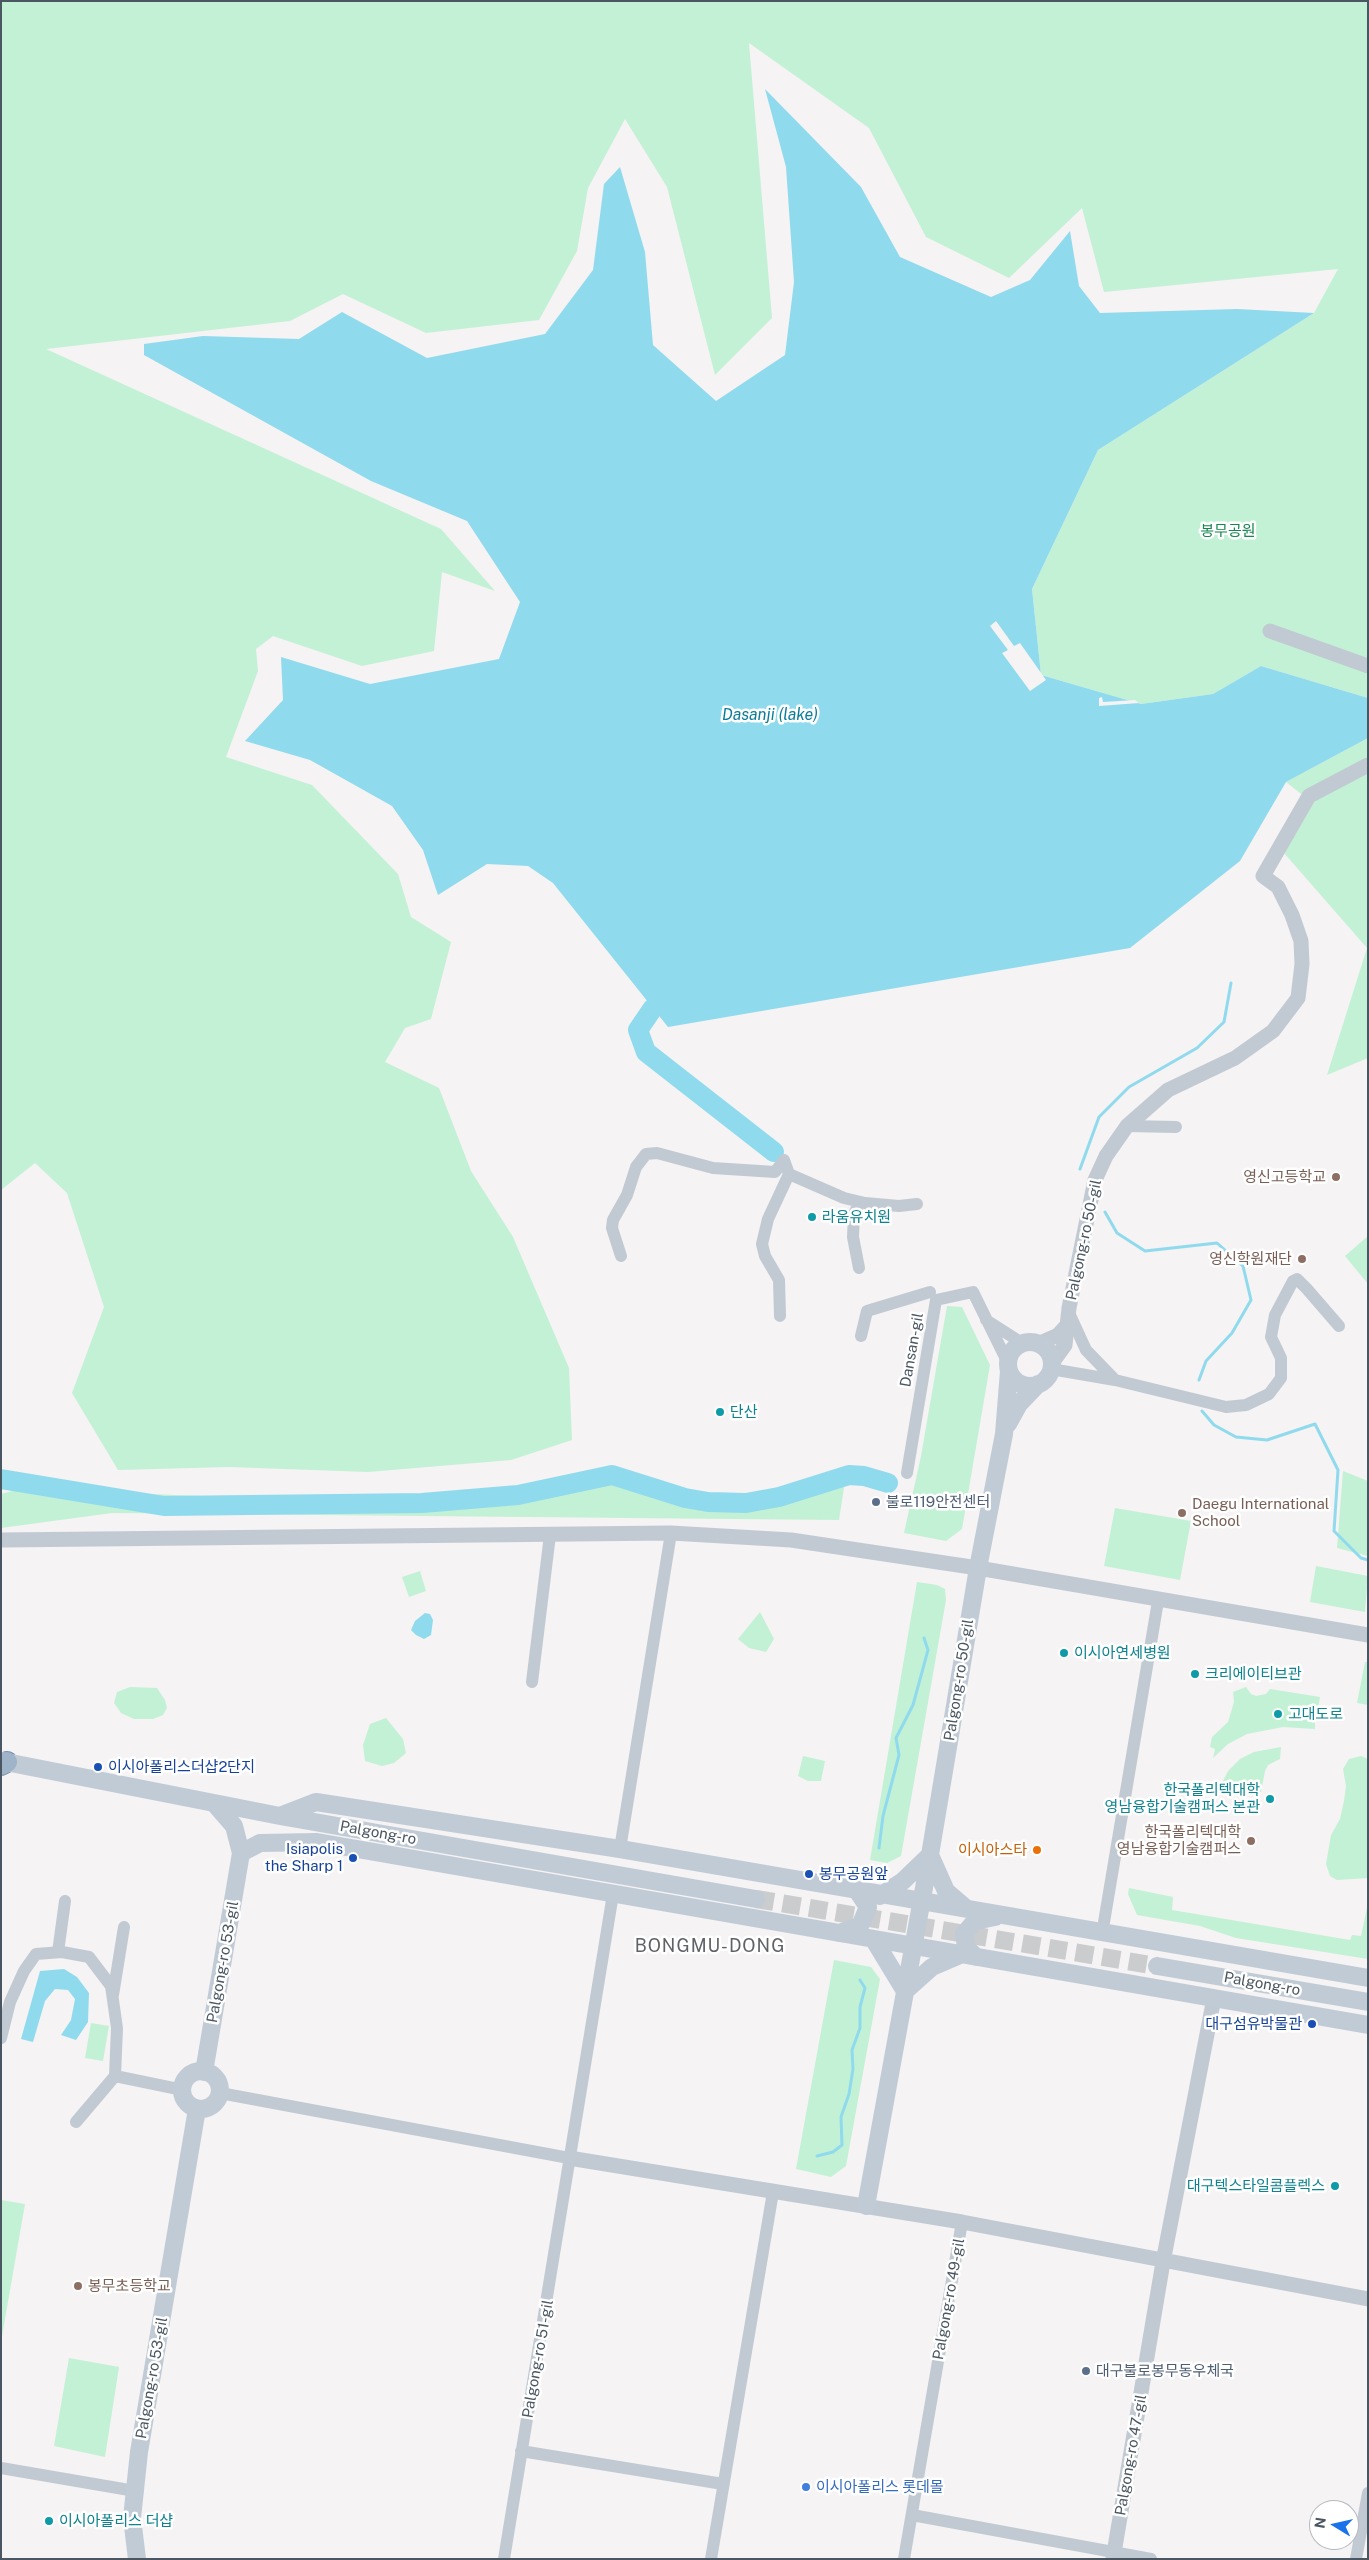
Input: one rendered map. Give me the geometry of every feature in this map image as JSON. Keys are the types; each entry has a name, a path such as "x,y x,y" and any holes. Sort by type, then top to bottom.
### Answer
{"main road":[{"path":"1022,1342 1040,1343 1047,1350 1052,1366 1048,1375 1012,1415 1004,1434 1008,1367 1013,1349 1022,1342"},
{"path":"1008,1367 1018,1382 1031,1386 1038,1384"},
{"name":"Palgong-ro 50-gil","path":"913,1946 922,1903 978,1568 1004,1434"},
{"name":"Palgong-ro","path":"3,1763 280,1816 756,1899"},
{"path":"280,1816 316,1802 620,1850 1368,1978"},
{"path":"214,1803 234,1826 242,1853 260,1843 317,1842 1368,2025"},
{"path":"280,1816 317,1842"},
{"name":"Palgong-ro 53-gil","path":"204,2072 242,1853"},
{"path":"880,1896 903,1881 930,1855 946,1891 967,1910"},
{"path":"838,1933 860,1926 868,1907 858,1892"},
{"path":"968,1956 964,1934 976,1921 1000,1915"},
{"path":"874,1940 905,1991"},
{"path":"866,2206 913,1946"},
{"path":"905,1991 932,1967 968,1956"},
{"name":"Palgong-ro","path":"1157,1966 1368,2002"},
{"path":"204,2072 218,2081 220,2093 214,2103 197,2109 189,2104 183,2090 189,2076 204,2072"},
{"name":"Palgong-ro 53-gil","path":"137,2559 132,2518 135,2491 197,2109"}],"street":[{"path":"1270,631 1368,666"},
{"name":"Palgong-ro 50-gil","path":"1052,1366 1065,1345 1095,1180 1106,1156 1127,1126 1168,1090 1235,1058 1273,1031 1298,998 1302,964 1301,941 1292,915 1278,887 1263,876 1309,796 1368,765"},
{"path":"1127,1126 1176,1127"},
{"path":"621,1256 612,1228 613,1220 627,1195 636,1167 646,1154 657,1153 713,1168 775,1172 784,1160 789,1174 768,1219 762,1244 766,1256 779,1280 780,1316"},
{"path":"789,1174 814,1186 860,1202 899,1206 916,1204"},
{"path":"859,1268 853,1237 854,1214 860,1202"},
{"path":"1052,1366 1226,1406 1246,1405 1269,1394 1281,1378 1280,1358 1271,1337 1275,1315 1292,1281 1297,1279 1339,1326"},
{"name":"Dansan-gil","path":"861,1336 866,1311 930,1292"},
{"name":"Dansan-gil","path":"907,1472 936,1300 973,1292 986,1320"},
{"path":"1040,1343 1058,1335 1069,1319 1086,1350 1115,1380"},
{"path":"986,1320 1022,1342"},
{"path":"986,1320 1008,1367"},
{"path":"620,1850 671,1533"},
{"path":"1,1540 671,1533 791,1540 978,1568 1158,1601 1368,1636"},
{"path":"532,1682 550,1535"},
{"path":"1102,1934 1158,1601"},
{"name":"Palgong-ro 51-gil","path":"504,2559 521,2451 542,2340 569,2158 613,1894"},
{"path":"58,1952 65,1901"},
{"path":"112,1997 124,1927"},
{"path":"1,2038 10,2002 24,1971 36,1954 58,1952 89,1958 111,1986 117,2028 115,2076 76,2122"},
{"name":"Palgong-ro 47-gil","path":"1114,2556 1164,2262 1214,1998"},
{"path":"115,2076 183,2090"},
{"path":"220,2093 569,2158 866,2206"},
{"path":"710,2559 773,2192"},
{"name":"Palgong-ro 49-gil","path":"866,2206 962,2222 904,2559"},
{"path":"962,2222 1164,2262 1368,2299"},
{"path":"521,2451 723,2484"},
{"path":"1,2468 135,2491"},
{"path":"1356,2559 1368,2493"},
{"path":"912,2515 1038,2538 1114,2556 1151,2559"}],"green space":[{"name":"봉무공원","path":"1,1 1368,1 1368,698 1261,666 1213,694 1141,704 1041,675 1032,589 1098,450 1314,313 1338,269 1104,292 1082,208 1009,278 926,237 869,128 749,43 772,318 715,375 667,187 625,119 588,188 577,251 539,320 426,333 343,294 290,321 46,349 441,529 495,591 442,572 434,651 362,666 273,636 256,649 258,671 226,757 312,785 398,874 411,917 451,942 431,1019 405,1028 385,1062 439,1088 471,1171 513,1237 569,1368 572,1440 511,1460 368,1472 229,1467 118,1470 72,1393 104,1307 67,1193 35,1163 1,1190"},
{"path":"1368,738 1368,1058 1327,1075 1367,948 1284,853 1310,801 1286,782"},
{"path":"1368,1236 1368,1284 1345,1256"},
{"path":"947,1306 962,1307 990,1365 962,1529 946,1541 904,1533 921,1456"},
{"path":"1343,1471 1368,1481 1368,1556 1337,1548"},
{"path":"607,1480 708,1509 774,1503 845,1481 839,1520 112,1513 1,1528 1,1494 20,1489 356,1502"},
{"path":"1115,1508 1191,1521 1180,1580 1104,1566"},
{"path":"1316,1566 1368,1576 1365,1612 1310,1602"},
{"path":"420,1571 426,1591 409,1597 402,1577"},
{"path":"917,1582 937,1585 945,1589 946,1600 901,1856 887,1863 870,1860"},
{"path":"760,1612 774,1639 766,1652 749,1648 738,1639"},
{"path":"1365,1662 1368,1662 1368,1705 1357,1703"},
{"path":"130,1687 157,1688 165,1700 167,1708 163,1715 153,1719 134,1719 121,1713 114,1703 117,1692"},
{"path":"1246,1687 1251,1694 1256,1696 1266,1694 1270,1689 1320,1697 1318,1708 1315,1711 1315,1729 1283,1727 1247,1734 1228,1744 1213,1758 1215,1749 1210,1747 1212,1737 1228,1722 1234,1702 1233,1692"},
{"path":"386,1718 403,1739 406,1753 394,1763 382,1766 365,1761 363,1745 370,1724"},
{"path":"1281,1747 1280,1759 1268,1765 1265,1771 1261,1792 1221,1785 1228,1771 1240,1759 1254,1752"},
{"path":"803,1756 825,1761 821,1781 808,1781 798,1776"},
{"path":"1361,1756 1368,1759 1368,1878 1337,1880 1330,1876 1326,1864 1331,1835 1340,1819 1344,1801 1346,1786 1343,1769 1349,1759"},
{"path":"1129,1888 1173,1897 1172,1910 1350,1940 1352,1935 1361,1936 1368,1903 1368,1959 1236,1938 1200,1926 1137,1915 1128,1894"},
{"path":"834,1960 871,1967 880,1979 846,2166 831,2177 796,2169"},
{"path":"91,2023 109,2026 103,2061 85,2058"},
{"path":"1,2200 25,2204 1,2342"},
{"path":"69,2358 119,2367 105,2457 54,2446"}],"water":[{"name":"Dasanji (lake)","path":"765,89 861,187 900,257 991,297 1030,280 1070,231 1079,286 1100,313 1237,309 1314,313 1098,450 1032,589 1041,675 1141,704 1213,694 1261,666 1368,698 1368,738 1286,782 1240,861 1130,948 668,1027 553,883 528,866 487,864 438,895 423,850 392,806 310,760 245,741 283,700 281,657 370,684 499,659 520,602 467,521 371,481 144,355 144,344 203,336 299,339 342,312 427,358 545,334 593,270 604,184 620,167 645,252 653,345 716,401 785,355 794,282 786,167"},
{"path":"425,1613 430,1614 433,1620 431,1635 424,1639 411,1630 415,1621"},
{"path":"64,1969 77,1977 89,1993 88,2022 76,2040 61,2035 71,2020 75,1999 68,1990 55,1989 45,2001 33,2042 21,2039 40,1971"}],"pier":[{"path":"996,621 1014,646 1020,643 1046,680 1030,691 1002,653 1008,650 990,626"},
{"path":"1102,697 1103,702 1135,700 1139,703 1099,706 1099,698"}],"waterway":[{"path":"1080,1169 1099,1117 1129,1087 1197,1048 1224,1022 1231,983"},
{"path":"653,1008 638,1030 646,1052 774,1152"},
{"path":"1105,1212 1117,1233 1145,1251 1217,1243 1243,1266 1251,1300 1232,1333 1206,1361 1199,1380"},
{"path":"1202,1411 1214,1425 1236,1437 1267,1440 1315,1424 1338,1470 1334,1531 1361,1558 1368,1560"},
{"path":"1,1479 164,1506 422,1503 518,1495 612,1475 685,1498 708,1502 746,1503 779,1497 849,1475 864,1476 888,1483"},
{"path":"879,1848 883,1816 899,1755 896,1738 913,1705 928,1650 924,1638"},
{"path":"817,2156 833,2152 842,2145 841,2117 849,2094 853,2069 852,2050 860,2028 860,2007 865,1988 860,1980"}],"tunnel":[{"path":"756,1899 1157,1966"}],"place":[{"name":"영신고등학교","path":"1336,1177"},
{"name":"라움유치원","path":"812,1217"},
{"name":"영신학원재단","path":"1302,1259"},
{"name":"단산","path":"720,1412"},
{"name":"불로119안전센터","path":"876,1502"},
{"name":"Daegu International School","path":"1182,1513"},
{"name":"이시아연세병원","path":"1064,1653"},
{"name":"크리에이티브관","path":"1195,1674"},
{"name":"고대도로","path":"1278,1714"},
{"name":"이시아폴리스더샵2단지","path":"98,1767"},
{"name":"한국폴리텍대학 영남융합기술캠퍼스 본관","path":"1270,1799"},
{"name":"한국폴리텍대학 영남융합기술캠퍼스","path":"1251,1841"},
{"name":"이시아스타","path":"1037,1850"},
{"name":"Isiapolis the Sharp 1","path":"353,1858"},
{"name":"봉무공원앞","path":"809,1874"},
{"name":"대구섬유박물관","path":"1312,2024"},
{"name":"대구텍스타일콤플렉스","path":"1335,2186"},
{"name":"봉무초등학교","path":"78,2286"},
{"name":"대구불로봉무동우체국","path":"1086,2371"},
{"name":"이시아폴리스 롯데몰","path":"806,2487"},
{"name":"이시아폴리스 더샵","path":"49,2521"}],"district":[{"name":"BONGMU-DONG","path":"710,1946"}]}
